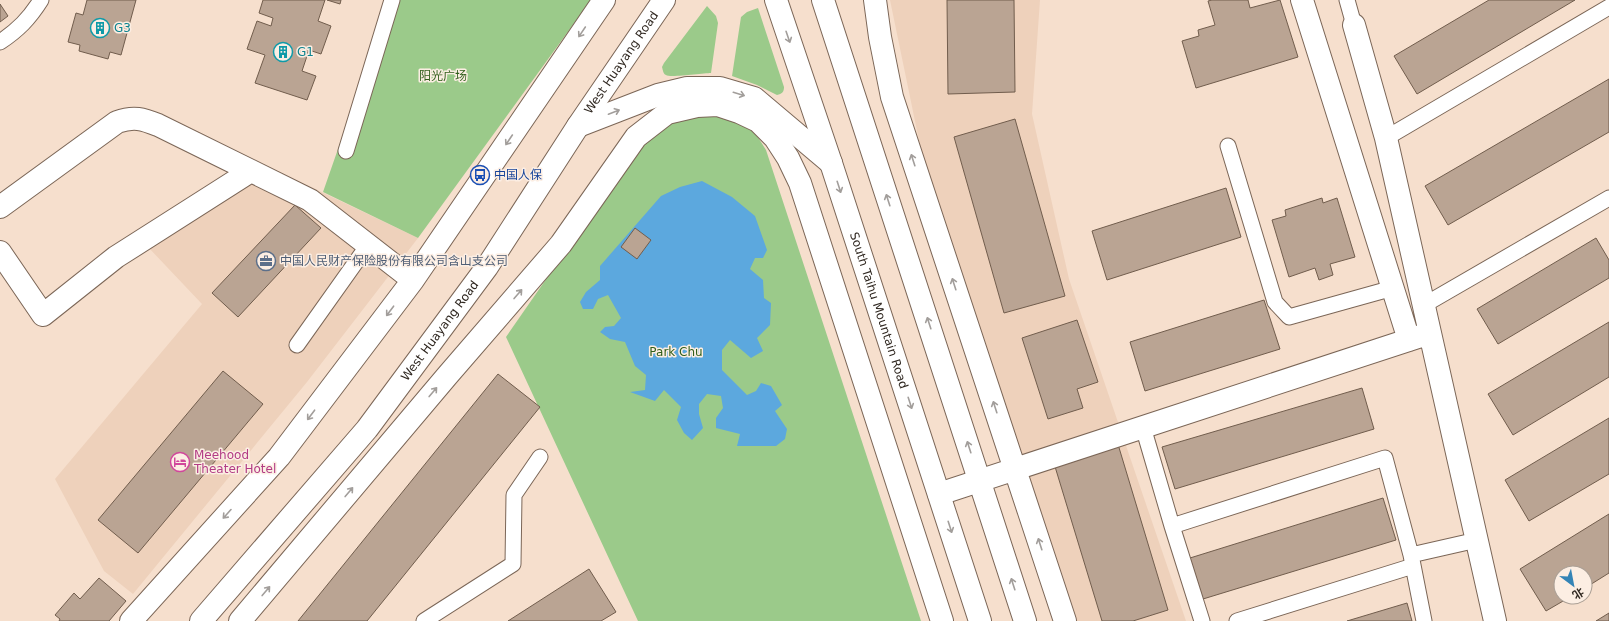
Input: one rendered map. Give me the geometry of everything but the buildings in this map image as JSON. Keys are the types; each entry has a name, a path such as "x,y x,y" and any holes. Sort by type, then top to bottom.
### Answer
{"street":[{"path":"130,621 279,457 413,280 604,0"},
{"name":"West Huayang Road","path":"201,621 367,429 487,267 578,126 664,0"},
{"name":"South Taihu Mountain Road","path":"776,0 831,163 980,621"},
{"path":"823,0 1026,621"},
{"path":"875,0 880,37 892,97 1065,621"},
{"path":"1302,0 1409,340"},
{"path":"1354,25 1386,138 1495,621"},
{"path":"578,126 658,95 686,88 720,88 754,98 831,163"},
{"path":"240,621 447,376 561,244 636,137 668,113 697,106 718,105 758,120 788,158 800,184 942,621"},
{"path":"0,207 117,122 129,118 144,120 158,125 310,200 413,280"},
{"path":"0,252 43,315 116,257 251,171"},
{"path":"939,494 1430,333"}],"lane":[{"path":"0,42 18,29 34,11 40,0"},
{"path":"346,151 392,0"},
{"path":"1347,0 1354,25"},
{"path":"1386,138 1609,7"},
{"path":"1228,146 1275,302 1289,317 1393,288"},
{"path":"1424,305 1609,198"},
{"path":"297,345 368,245"},
{"path":"1143,427 1202,621"},
{"path":"424,621 513,564 514,495 540,457"},
{"path":"1172,526 1385,458 1412,561 1424,621"},
{"path":"1237,621 1477,540"}],"shaded area":[{"path":"890,0 1040,0 1032,114 1069,279 1186,621 1077,621 922,155"},
{"path":"267,166 418,238 307,382 133,594 104,571 55,479 202,304 148,247"}],"green space":[{"name":"阳光广场","path":"390,0 591,0 418,238 323,192"},
{"path":"707,6 716,16 718,23 711,73 674,76 665,74 662,67 664,63"},
{"path":"758,8 784,87 784,90 777,95 757,85 732,76 741,17 747,12"},
{"name":"Park Chu","path":"695,113 731,118 752,128 766,150 921,621 638,621 506,337 642,141 670,121"}],"water":[{"path":"702,181 732,197 755,216 767,250 763,258 755,258 750,269 763,280 764,298 771,303 770,325 757,338 763,351 751,358 730,340 722,350 722,370 747,395 756,391 761,383 771,386 782,405 775,411 787,429 785,439 776,446 737,446 740,434 716,428 716,418 723,408 721,396 707,394 699,404 699,414 703,428 692,440 684,433 677,420 681,407 664,390 655,401 630,392 645,390 646,375 635,366 625,342 610,339 600,332 605,327 614,326 621,318 608,295 598,299 593,309 583,309 580,302 586,292 600,280 600,266 661,196 680,187"}],"place":[{"name":"G3","path":"100,28"},
{"name":"G1","path":"283,52"},
{"name":"中国人保","path":"480,175"},
{"name":"中国人民财产保险股份有限公司含山支公司","path":"266,261"},
{"name":"Meehood Theater Hotel","path":"180,462"}]}
